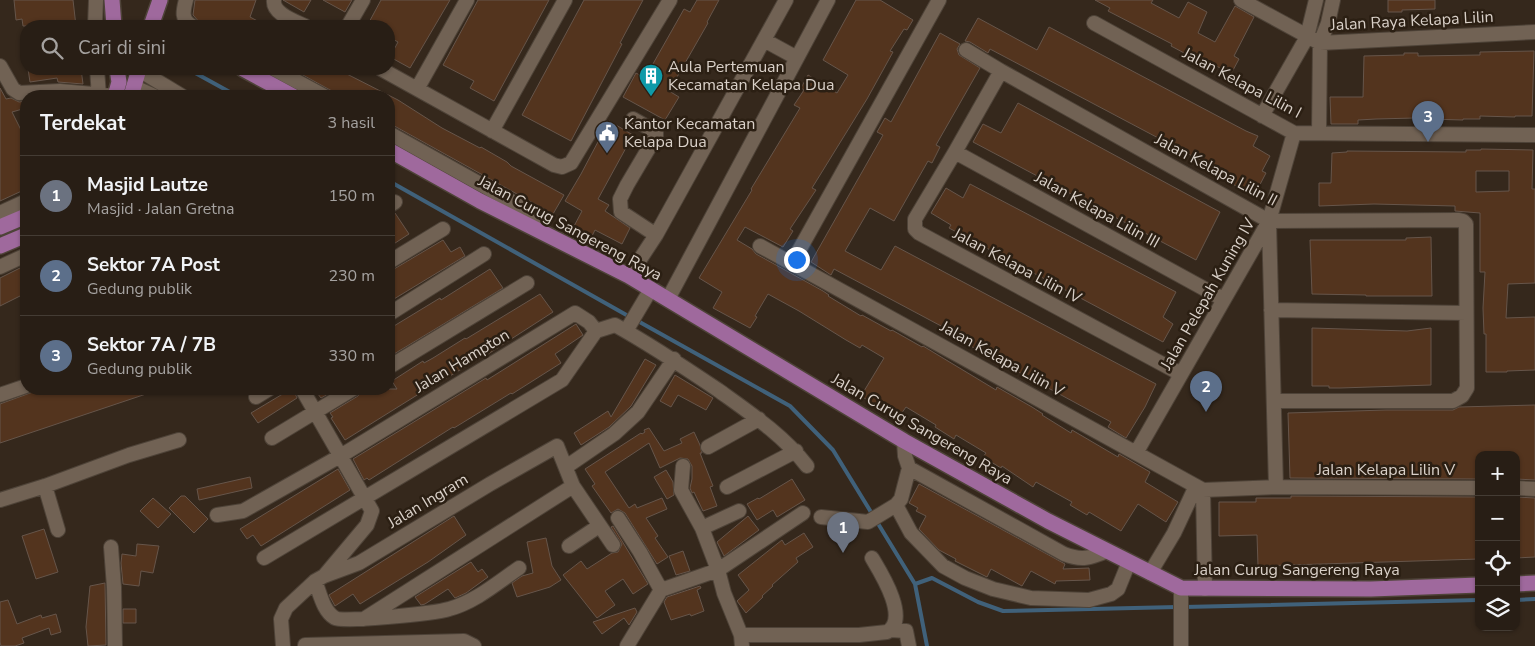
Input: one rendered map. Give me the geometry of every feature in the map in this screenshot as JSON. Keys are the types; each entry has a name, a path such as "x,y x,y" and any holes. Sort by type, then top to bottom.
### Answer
{"main road":[{"path":"112,0 114,20"},
{"path":"158,20 160,0"},
{"path":"117,90 118,75"},
{"path":"133,90 138,75"},
{"path":"254,75 282,90"},
{"name":"Jalan Curug Sangereng Raya","path":"395,153 480,201 629,276 649,292 668,300 904,441 1048,521 1150,572 1181,592 1205,589 1372,589 1475,585"},
{"path":"0,227 20,219"},
{"path":"0,246 20,238"},
{"path":"1520,584 1535,584"}],"street":[{"path":"95,20 96,0"},
{"path":"186,0 183,15 186,20"},
{"path":"351,20 363,0"},
{"path":"417,89 467,0"},
{"path":"492,131 565,0"},
{"path":"392,75 554,165 562,167 571,162 670,0"},
{"path":"629,276 656,235 786,0"},
{"path":"668,300 828,0"},
{"path":"792,263 939,0"},
{"name":"Jalan Raya Kelapa Lilin","path":"1241,0 1320,43 1535,32"},
{"path":"1262,116 1307,37 1316,0"},
{"path":"1319,133 1320,43 1328,23 1333,0"},
{"path":"276,5 297,20"},
{"name":"Jalan Kelapa Lilin I","path":"1094,23 1294,133 1535,135"},
{"path":"764,40 797,58"},
{"name":"Jalan Kelapa Lilin II","path":"966,50 1000,71 1269,221 1463,221 1466,224 1466,313"},
{"path":"0,66 13,89 20,93"},
{"path":"955,152 1000,71"},
{"path":"97,75 99,90"},
{"path":"147,75 172,90"},
{"path":"285,75 313,90"},
{"path":"633,119 656,132 656,136 620,199 621,212 656,235"},
{"path":"1269,221 1294,133"},
{"path":"395,136 539,217"},
{"name":"Jalan Kelapa Lilin III","path":"955,152 1223,299"},
{"name":"Jalan Kelapa Lilin IV","path":"955,152 915,219 915,229 918,233 1180,374"},
{"path":"0,213 20,204"},
{"name":"Jalan Pelepah Kuning IV","path":"1136,453 1269,221"},
{"name":"Jalan Pelepah Kuning IV","path":"1269,221 1276,488"},
{"path":"395,258 443,229"},
{"name":"Jalan Kelapa Lilin V","path":"760,246 1199,488 1475,488"},
{"path":"395,310 484,254"},
{"path":"0,267 20,258"},
{"path":"395,363 526,283"},
{"path":"629,326 649,292"},
{"path":"1271,310 1466,313 1467,388 1462,396 1453,401 1274,402"},
{"name":"Jalan Hampton","path":"217,515 243,511 342,455 575,313 589,322 596,331"},
{"path":"264,558 562,380 596,331 615,325 629,326 759,418 796,451 807,466"},
{"path":"613,546 573,486 566,467 614,434 638,412 674,359"},
{"path":"0,395 20,388"},
{"path":"256,397 260,395"},
{"path":"283,646 281,619 286,608 320,579 367,525 372,511 342,455 306,395"},
{"path":"272,438 343,395"},
{"path":"708,447 759,418"},
{"path":"0,500 128,455 179,440"},
{"path":"821,518 868,522 891,508 901,499 909,468 905,456 904,441"},
{"name":"Jalan Ingram","path":"320,579 359,563 557,446 566,467"},
{"path":"727,487 796,451"},
{"path":"682,466 681,490 702,528 741,641 859,635 891,630 906,632 908,646"},
{"path":"909,468 1064,554 1077,559 1093,557 1108,551"},
{"path":"44,486 58,530"},
{"path":"364,619 573,486"},
{"path":"1150,572 1199,488"},
{"path":"1199,488 1205,589"},
{"path":"1520,488 1535,488"},
{"path":"891,508 911,533 944,566 965,578 992,589 1031,598 1089,600 1111,594 1118,589 1129,562"},
{"path":"702,528 739,511"},
{"path":"627,646 661,590 718,570 803,513"},
{"path":"618,518 661,590"},
{"path":"569,546 599,526"},
{"path":"111,546 115,646"},
{"path":"872,558 886,580 895,606 896,621 891,630"},
{"path":"320,579 324,606 331,615 338,619 364,619 449,609 474,598 518,568"},
{"path":"1181,592 1181,646"},
{"path":"305,645 464,640 474,646"}],"building":[{"path":"14,0 73,0 75,20 16,20"},
{"path":"195,0 256,0 250,17 256,20 197,20 193,15"},
{"path":"283,0 311,0 304,12"},
{"path":"323,0 352,0 345,12"},
{"path":"381,0 450,0 410,68 395,60 395,48 398,42 395,40 395,20 370,20"},
{"path":"478,0 549,0 494,101 470,88 474,81 443,65"},
{"path":"584,0 643,0 571,141 522,115"},
{"path":"697,0 719,0 669,91 679,97 665,120 623,97 636,73 645,78 684,9 690,12"},
{"path":"856,0 880,0 913,20 907,30 904,29 890,51 893,52 867,99 812,188 816,190 790,229 793,231 783,247 745,227 737,240 752,249 756,254 823,291 861,316 923,346 996,390 997,387 1071,433 1072,430 1118,457 1119,454 1150,472 1145,482 1178,502 1166,522 1138,504 1121,531 1089,512 1087,515 1070,505 1072,502 1036,482 1033,487 1002,466 1001,468 983,457 986,453 956,435 954,439 935,427 936,425 906,407 901,414 882,402 879,407 861,396 884,358 862,345 860,348 768,294 750,328 713,308 722,292 699,278 800,108 794,105 804,90 801,88 808,75 837,93 848,75 823,60"},
{"path":"1095,0 1153,0 1151,3 1179,18 1188,2 1207,12 1198,33 1215,42 1235,6 1254,17 1234,56 1239,59 1231,74 1200,57 1198,61 1187,56 1171,46 1172,44 1108,11 1110,8"},
{"path":"1388,0 1435,0 1435,9 1388,12"},
{"path":"978,18 1037,50 1049,27 1258,136 1253,146 1270,156 1262,171 1266,173 1254,196 1229,182 1232,177 990,49 988,53 965,41"},
{"path":"940,33 960,44 957,49 959,55 980,68 936,145 940,147 932,163 928,161 894,221 870,208 845,251 881,270 895,246 1156,384 1145,407 1126,438 1108,427 1111,422 941,330 943,327 834,269 831,275 811,262 883,135 877,132 885,118 891,122"},
{"path":"1534,51 1532,116 1480,116 1480,119 1427,119 1427,121 1415,121 1415,118 1376,119 1358,120 1358,124 1331,124 1330,97 1363,97 1364,56 1404,55 1404,53 1418,53 1418,56 1480,55 1480,52"},
{"path":"29,75 82,75 83,84 58,82 57,78 30,82"},
{"path":"303,75 349,75 378,90 330,90"},
{"path":"0,88 6,99 11,98 20,102 20,110 12,112 20,128 20,192 0,201"},
{"path":"395,98 442,128 481,147 564,195 553,214 395,126"},
{"path":"1018,103 1220,212 1196,260 973,142 983,124 1001,133"},
{"path":"609,121 633,135 598,199 609,205 605,211 630,228 622,244 595,230 590,240 572,230 582,211 565,201"},
{"path":"1466,150 1533,150 1532,189 1535,189 1535,283 1508,284 1506,318 1535,317 1535,370 1486,372 1486,334 1484,334 1483,308 1485,272 1480,272 1480,213 1455,211 1455,206 1374,204 1319,206 1319,183 1331,183 1332,153 1347,151 1466,152","holes":["1476,171 1509,171 1509,191 1476,192"]},
{"path":"970,184 1176,292 1163,317 1173,324 1163,342 949,228 951,225 931,213 946,188 963,198"},
{"path":"395,213 409,234 395,243"},
{"path":"1431,237 1432,296 1312,294 1310,240 1406,240 1406,238"},
{"path":"443,240 451,252 460,247 465,256 395,298 395,268"},
{"path":"20,268 20,296 0,306 0,278"},
{"path":"490,269 503,288 395,353 395,325 440,298 441,300"},
{"path":"540,294 553,312 488,354 430,387 345,440 331,418 333,417 330,413 359,395 395,395 395,389 397,389 395,379 423,361 424,363"},
{"path":"576,324 583,335 555,354 561,363 512,394 453,427 369,480 367,478 364,480 353,459 486,378 487,380"},
{"path":"1312,328 1407,331 1431,328 1431,385 1340,388 1312,386"},
{"path":"645,359 656,365 631,406 609,427 581,445 574,433 608,411 611,417"},
{"path":"675,375 713,398 706,410 678,395 671,407 660,401"},
{"path":"25,395 143,395 0,443 0,404"},
{"path":"281,395 296,395 297,398 258,423 251,413"},
{"path":"1535,405 1535,480 1520,479 1520,451 1475,451 1475,479 1290,478 1288,413 1453,410 1459,407"},
{"path":"649,428 664,451 682,443 680,439 694,432 713,486 710,487 717,506 703,511 694,492 692,493 690,488 692,466 688,459 680,458 660,468 649,443 605,472 629,508 635,504 637,508 662,498 667,509 646,518 658,536 655,538 668,557 657,564 625,513 618,509 611,513 592,486 595,484 585,469"},
{"path":"338,469 350,490 261,546 253,535 247,539 240,529"},
{"path":"666,470 673,482 674,495 667,499 654,477"},
{"path":"250,477 252,488 199,500 197,489"},
{"path":"792,479 805,500 777,517 773,510 757,520 747,504"},
{"path":"919,484 1065,564 1063,569 1089,568 1090,580 1056,581 1055,584 1031,571 1022,586 991,569 987,577 955,561 956,559 939,550 919,529 926,516 916,511 918,508 909,503"},
{"path":"181,496 185,496 208,519 194,533 169,508"},
{"path":"1291,496 1475,497 1475,559 1258,566 1257,535 1219,536 1219,502 1256,502 1256,498 1291,498"},
{"path":"1520,497 1535,498 1535,557 1520,558"},
{"path":"153,498 171,514 158,528 140,511"},
{"path":"454,516 466,535 428,562 360,604 353,594 335,606 329,595"},
{"path":"748,516 759,530 724,556 717,542"},
{"path":"613,526 648,584 633,594 623,579 605,591 615,605 597,618 563,575 581,561 587,569 612,553 618,552 622,544 611,527"},
{"path":"44,529 58,572 36,579 22,536"},
{"path":"804,533 813,547 796,558 798,562 772,585 763,597 746,613 737,601 749,590 738,575 782,540 785,545"},
{"path":"546,538 552,566 561,580 550,587 517,597 512,583 522,576 533,573 527,542"},
{"path":"137,544 159,546 153,573 141,571 139,586 123,584 122,554 136,556"},
{"path":"683,551 690,571 676,575 669,556"},
{"path":"471,562 478,572 482,569 488,577 466,593 455,598 448,589 421,605 415,597"},
{"path":"105,583 106,645 88,646 86,627 90,586"},
{"path":"700,586 701,588 697,590 704,611 671,620 664,602 667,597"},
{"path":"8,600 17,624 41,615 42,618 56,614 61,632 51,635 49,628 22,638 24,643 15,646 1,646 0,602"},
{"path":"635,608 637,612 629,625 624,618 602,634 593,622"},
{"path":"123,609 136,609 136,623 123,623"}],"waterway":[{"path":"199,75 226,90"},
{"path":"395,184 630,317"},
{"path":"636,320 790,406 833,450 915,584 927,646"},
{"path":"915,584 932,578 978,602 1003,611 1177,607"},
{"path":"1520,600 1535,599"},
{"path":"1184,607 1475,600"}],"place":[{"name":"Aula Pertemuan Kecamatan Kelapa Dua","path":"651,97"},
{"name":"Sektor 7A / 7B","path":"1428,142"},
{"name":"Kantor Kecamatan Kelapa Dua","path":"607,154"},
{"name":"Sektor 7A Post","path":"1206,412"},
{"name":"Masjid Lautze","path":"843,553"}]}
